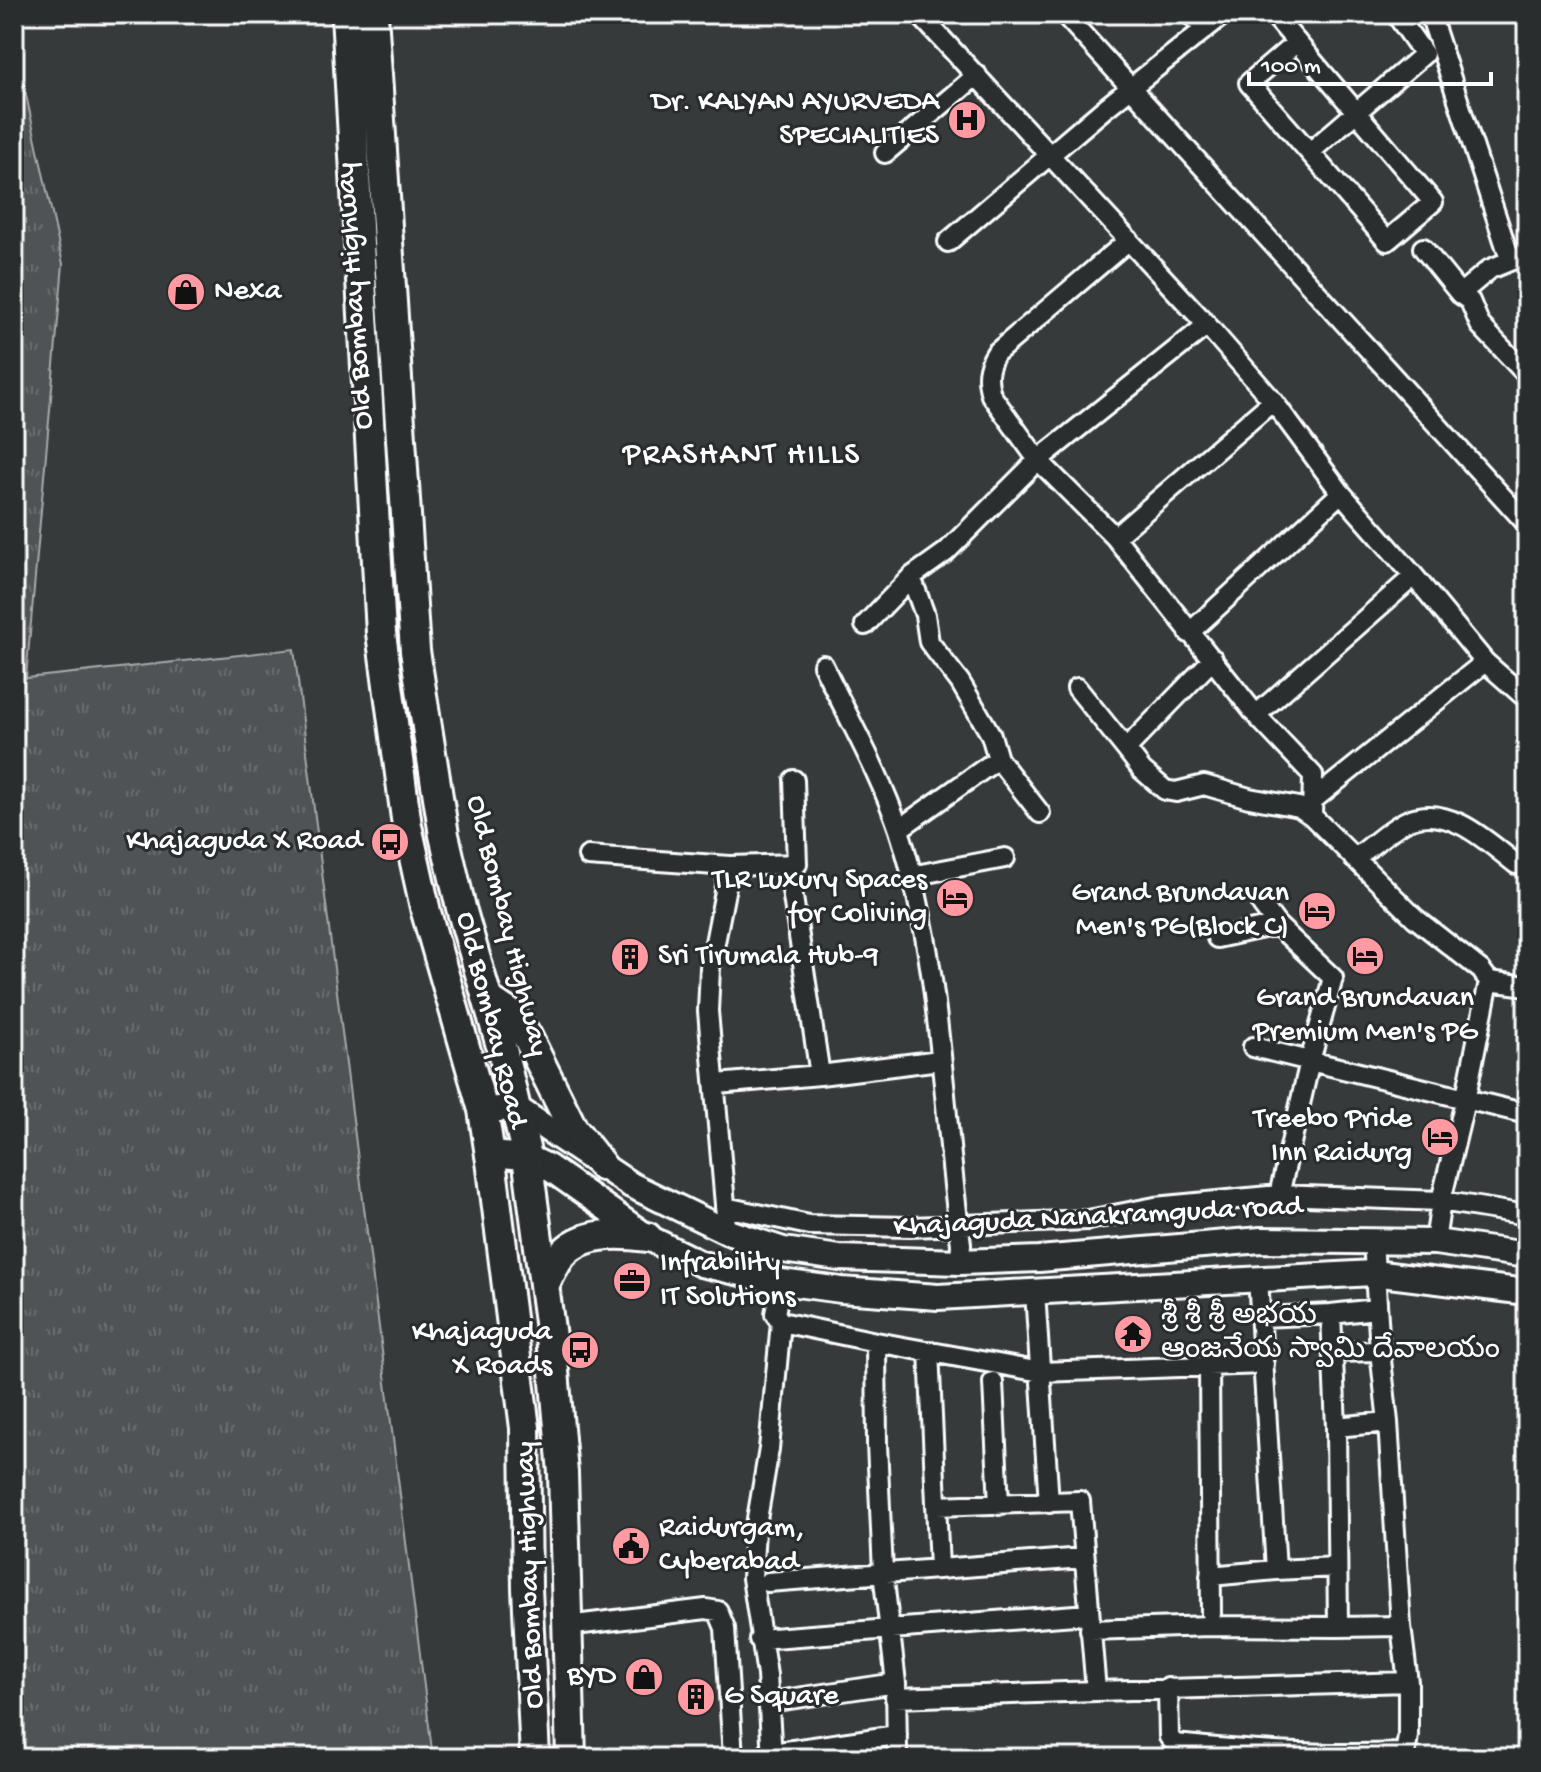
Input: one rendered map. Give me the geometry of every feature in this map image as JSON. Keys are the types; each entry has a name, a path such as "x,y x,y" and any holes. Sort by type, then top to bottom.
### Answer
{"main road":[{"name":"Old Bombay Road","path":"346,14 380,618 407,826 426,912 483,1110 525,1428 527,1588 535,1758"},
{"name":"Old Bombay Highway","path":"373,14 415,651 444,835 461,908 489,1000 516,1108 538,1162 545,1284 563,1473 571,1758"},
{"path":"489,1000 513,1016 527,1036 573,1129 602,1166"},
{"path":"483,1110 516,1108"},
{"name":"Khajaguda Nanakramguda road","path":"516,1108 631,1185 728,1232 783,1250 839,1258 960,1262 1039,1259 1261,1240 1373,1240 1435,1242 1527,1255"},
{"path":"538,1162 562,1139"},
{"path":"488,1154 538,1162 647,1237 701,1264 781,1282 841,1290 938,1297 1373,1273 1527,1292"},
{"path":"545,1284 563,1253 586,1239 614,1233 647,1237"}],"street":[{"path":"919,14 1207,325 1273,401 1341,493 1485,662 1527,699"},
{"path":"1064,14 1527,524"},
{"path":"1190,14 1205,29"},
{"path":"948,242 1131,87 1224,14"},
{"path":"1273,14 1297,42 1433,202 1387,241 1249,83 1297,42"},
{"path":"1310,152 1358,114 1424,54 1396,14"},
{"path":"1430,14 1518,257 1490,269 1460,294"},
{"path":"885,153 977,75"},
{"path":"1129,240 996,353 988,366 987,382 991,395 1038,460 1115,537 1256,715 1313,775 1312,808 1354,859 1415,918 1481,970 1489,981 1527,986"},
{"path":"1423,248 1460,294 1470,301 1480,325 1527,375"},
{"path":"865,625 911,577 946,552 1038,460 1207,325"},
{"path":"1115,537 1273,401"},
{"path":"1189,633 1341,493"},
{"path":"1256,715 1414,576"},
{"path":"911,577 925,615 929,642 960,682 991,735 998,759 1040,813"},
{"path":"1126,749 1213,659"},
{"path":"1077,688 1142,770 1165,790 1185,791 1204,785 1249,798 1312,808 1485,662"},
{"path":"823,665 863,743 899,829 924,927 960,1262"},
{"path":"899,829 998,759"},
{"path":"588,856 730,866 797,864 794,780"},
{"path":"1354,859 1408,820 1437,817 1483,838 1516,864"},
{"path":"911,876 1005,858"},
{"path":"788,864 820,1075"},
{"path":"728,1232 708,1011 710,968 730,866"},
{"path":"1262,905 1277,925 1333,978 1279,1195"},
{"path":"1217,938 1277,925"},
{"path":"1435,1242 1441,1201 1489,981"},
{"path":"1253,1047 1527,1114"},
{"path":"717,1084 940,1060"},
{"path":"725,1207 809,1225 958,1227 1088,1220 1155,1207 1279,1195 1441,1201 1527,1215"},
{"path":"1168,1688 1169,1737 1175,1744 1264,1753 1349,1755 1401,1753 1406,1749 1408,1682 1373,1273 1373,1240"},
{"path":"1258,1278 1276,1570"},
{"path":"781,1282 775,1314 781,1322 1041,1372 1264,1364"},
{"path":"1035,1292 1049,1503"},
{"path":"1260,1317 1376,1309"},
{"path":"1331,1314 1336,1427 1338,1627"},
{"path":"781,1322 752,1578 770,1702 772,1755 897,1742 896,1691 883,1572 876,1342"},
{"path":"929,1351 939,1568"},
{"path":"1334,1352 1380,1351"},
{"path":"1209,1368 1211,1614"},
{"path":"993,1382 999,1505"},
{"path":"1336,1427 1388,1422"},
{"path":"936,1506 1080,1501 1096,1691"},
{"path":"768,1582 1083,1558"},
{"path":"1210,1576 1336,1567"},
{"path":"567,1626 706,1609 718,1611 725,1628 733,1758"},
{"path":"759,1639 1089,1622 1210,1626 1401,1626"},
{"path":"770,1702 896,1691 1096,1691 1408,1682"}],"green space":[{"path":"19,63 63,264 26,678 294,649 433,1758 14,1758 14,65"}],"place":[{"name":"Dr. KALYAN AYURVEDA SPECIALITIES","path":"967,120"},
{"name":"Nexa","path":"186,292"},
{"name":"Khajaguda X Road","path":"390,842"},
{"name":"TLR Luxury Spaces for Coliving","path":"955,898"},
{"name":"Grand Brundavan Men's PG(Block C)","path":"1317,911"},
{"name":"Grand Brundavan Premium Men's PG","path":"1365,956"},
{"name":"Sri Tirumala Hub-9","path":"630,957"},
{"name":"Treebo Pride Inn Raidurg","path":"1440,1137"},
{"name":"Infrability IT Solutions","path":"632,1281"},
{"name":"శ్రీ శ్రీ శ్రీ అభయ ఆంజనేయ స్వామి దేవాలయం","path":"1133,1334"},
{"name":"Khajaguda X Roads","path":"580,1350"},
{"name":"Raidurgam, Cyberabad","path":"631,1546"},
{"name":"BYD","path":"644,1677"},
{"name":"G Square","path":"696,1697"}],"district":[{"name":"PRASHANT HILLS","path":"742,456"}]}
